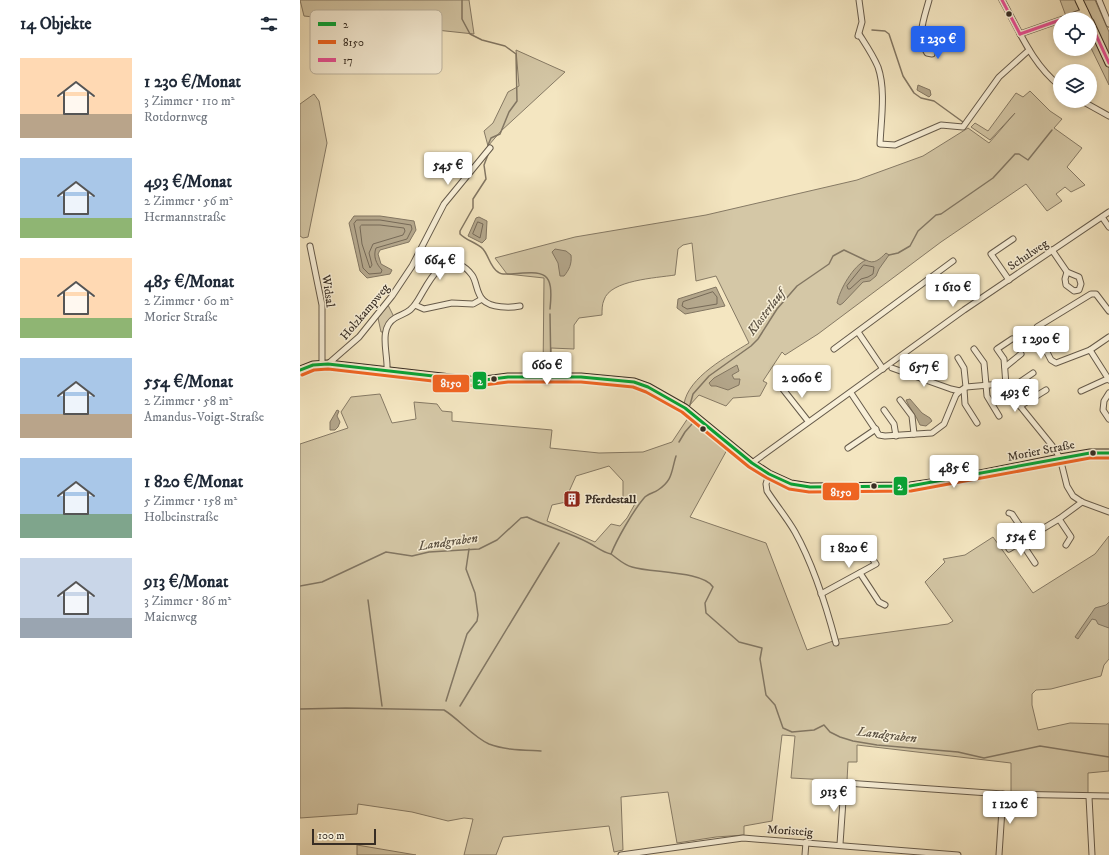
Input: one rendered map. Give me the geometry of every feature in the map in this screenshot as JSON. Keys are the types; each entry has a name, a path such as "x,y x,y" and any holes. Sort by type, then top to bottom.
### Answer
{"main road":[{"path":"1079,0 1085,11"},
{"path":"1097,37 1109,63"},
{"path":"300,370 325,364"},
{"name":"Morier Straße","path":"325,364 387,369 477,380 508,377 582,377 634,382 648,387 685,408 752,463 769,474 791,484 810,487 910,486 945,481 1060,458 1109,453"}],"street":[{"path":"859,0 862,22 859,36 873,55 878,68 881,91 880,144 895,145 942,125 963,127 999,77 1029,50"},
{"path":"923,45 921,39 922,26 929,0"},
{"path":"1002,0 1029,50 1046,74 1053,80"},
{"path":"1099,0 1103,6 1109,24"},
{"path":"1103,6 1109,4"},
{"path":"1020,34 1053,23"},
{"path":"1095,108 1109,116"},
{"name":"Holzkampweg","path":"325,364 359,337 392,296 412,266 444,204 490,148"},
{"name":"Schulweg","path":"752,463 808,421 851,393 1009,280 1109,212"},
{"path":"1102,217 1109,227"},
{"path":"1009,280 991,254 1013,239"},
{"name":"Widsal","path":"310,246 322,305 325,364"},
{"path":"1052,250 1067,272 1080,277 1081,284 1079,290"},
{"path":"834,349 953,261"},
{"path":"387,369 386,328 392,320 408,313 415,305 437,271 443,266 451,263 463,266 470,272 482,299 495,306 512,308 520,306"},
{"path":"1067,272 1065,279 1066,285 1074,291 1079,290"},
{"path":"1079,290 1084,297"},
{"path":"1109,311 1096,294 1092,294 1084,297 1037,327 1036,331 1051,360 1056,363 1090,350 1109,337"},
{"path":"415,305 424,309 452,303 473,304 482,299"},
{"path":"858,332 883,369"},
{"path":"1012,339 997,348 1004,359 1008,387 1020,406 1060,458 1067,486 1073,496 1082,502 1109,512"},
{"path":"974,349 984,363 988,399 999,416"},
{"path":"1081,391 1105,380 1109,380 1090,350"},
{"path":"1005,367 1021,354"},
{"path":"958,358 964,368 963,389 965,404 977,423"},
{"path":"892,368 951,389 963,389 986,385 1008,387 1033,372"},
{"path":"803,372 782,388 808,421"},
{"path":"851,393 879,435 896,436 932,433 944,424 956,395 963,389"},
{"path":"1020,406 1046,390"},
{"path":"1109,393 1104,401 1103,410 1109,419"},
{"path":"900,400 912,416 914,434"},
{"path":"884,410 894,424 896,436"},
{"path":"848,448 876,429"},
{"path":"769,474 766,484 767,491 795,532 822,594 836,642"},
{"path":"1010,549 1059,519 1082,502"},
{"path":"1009,513 1012,514 1028,538"},
{"path":"1059,519 1071,537 1066,545"},
{"path":"822,594 876,564 876,561 859,540"},
{"path":"1020,542 1035,563"},
{"path":"860,573 879,602 885,605"},
{"path":"840,844 845,784 1003,794 1090,797 1109,796"},
{"path":"999,855 1003,794"},
{"path":"1090,797 1092,855"},
{"name":"Moristeig","path":"621,855 648,853 743,838 840,844 958,855"},
{"path":"805,855 806,842"}],"shaded area":[{"path":"300,0 469,0 474,34 442,31 442,10 310,10 310,17 304,16"},
{"path":"1060,0 1095,0 1109,32 1109,85 1095,56 1097,56 1097,12 1064,12"},
{"path":"516,50 565,72 501,131 488,146 484,131 493,123 508,92 519,86"},
{"path":"1030,91 1050,111 1062,119 1054,128 1082,148 1067,167 1085,185 1071,192 1065,187 1056,194 1062,201 1047,211 1026,184 941,242 818,334 785,355 782,352 763,381 767,383 760,396 733,398 726,406 699,395 688,407 684,404 687,394 701,376 720,361 749,343 716,276 696,281 692,243 683,245 678,249 675,275 635,281 615,288 608,293 604,300 602,305 602,315 579,318 574,325 574,349 551,348 551,373 543,374 544,278 507,274 495,258 575,237 706,215 857,180 923,156 968,128 989,143 1015,113 990,140 971,127 975,123 988,131 1016,93 1023,97"},
{"path":"314,94 319,101 327,143 308,237 303,238 300,236 300,104"},
{"path":"388,305 394,317 384,332 381,332 378,318"},
{"path":"380,394 392,423 416,419 414,402 437,404 442,411 452,412 452,421 552,430 550,448 599,453 643,452 672,442 690,415 728,448 690,517 766,543 807,650 839,639 948,624 953,621 925,582 945,562 943,559 965,555 993,537 1033,593 1095,554 1109,536 1109,659 1104,665 1101,676 1051,689 1036,690 1032,694 1032,705 1038,730 1070,723 1109,724 1109,771 1088,773 1088,796 1011,793 1011,763 857,745 857,762 848,762 847,781 791,778 795,736 782,735 772,821 744,826 744,835 716,837 677,843 668,792 621,797 623,850 614,852 609,826 503,837 496,855 464,855 473,819 464,818 448,821 412,812 358,804 357,814 300,818 300,444 348,428 341,412 351,397","holes":["609,466 623,481 623,497 636,502 627,518 620,526 611,524 595,542 547,521 552,505 566,502 567,496 576,476"]},
{"path":"357,845 416,855 357,855"}],"water":[{"path":"918,85 930,90 931,95 929,97 917,90"},
{"path":"354,216 380,216 414,221 416,230 409,242 380,250 378,254 381,264 392,270 390,274 367,278 360,271 349,223"},
{"path":"479,217 487,221 486,239 482,243 468,236 476,218"},
{"path":"555,249 566,251 571,255 570,267 564,276 560,276 558,263 552,252"},
{"path":"886,253 889,255 876,276 870,281 863,282 843,303 840,305 837,303 844,285 856,267 866,260 872,262 877,261"},
{"path":"716,287 725,306 685,314 677,308 678,299"},
{"path":"737,365 739,371 732,375 734,379 740,379 739,385 728,390 711,386 709,383 714,378"},
{"path":"910,399 922,413 932,421 926,426 920,425 906,400"},
{"path":"337,410 339,411 337,416 340,422 335,430 330,430 330,422"},
{"path":"1109,602 1109,628 1098,624 1096,620 1092,619 1078,639 1075,637 1095,608 1106,605"}],"waterway":[{"path":"462,0 462,19 470,34 482,40 505,46 516,54 517,101 509,112 500,134 491,138 488,145"},
{"path":"872,30 885,31 889,34 903,76 914,93 921,98 934,101 963,122"},
{"name":"Klosterlauf","path":"889,255 898,253 910,246 918,231 936,215 941,214 993,178 1015,154 1019,154 1028,160 1052,130"},
{"path":"489,152 484,165 486,179 473,199 473,208 460,231 460,234 483,249 493,267 499,273 539,273 545,276 550,287 550,309"},
{"name":"Klosterlauf","path":"690,405 693,394 709,376 751,346 758,339 777,309 797,286 829,264 833,256 844,250 865,260"},
{"path":"550,314 551,373"},
{"path":"679,442 692,424 692,419"},
{"name":"Landgraben","path":"676,456 669,479 658,490 645,497 626,525 611,554 629,566 688,575 699,578 713,587 705,603 706,613 739,642 762,648 760,659 766,695 775,705 783,728 792,732 814,730 824,725 830,732 853,741 877,745 958,752 984,758 1040,746 1109,757"},
{"name":"Landgraben","path":"300,586 322,582 386,552 412,556 429,552 479,549 497,540 521,518 527,517 574,536 602,551 611,554"},
{"path":"460,706 559,543"},
{"path":"446,701 467,634 477,621 478,615 475,593 466,569 469,549"},
{"path":"368,600 382,706"},
{"path":"300,709 346,708 444,710 477,737 489,744 508,749 541,751"}],"transit line":[{"name":"17","path":"1002,0 1020,34"},
{"name":"17","path":"1020,34 1053,22"},
{"name":"17","path":"1097,37 1109,63"},
{"name":"2","path":"300,370 313,365 328,364 477,381 508,377 581,377 634,382 648,387 685,408 752,463 769,474 791,484 810,487 910,486 1090,453 1109,453"},
{"name":"8150","path":"302,375 314,370 328,369 476,386 508,382 581,382 633,387 646,392 682,412 749,467 767,478 789,489 809,492 911,491 1090,458 1109,458"}],"place":[{"name":"Pferdestall","path":"572,499"}]}
